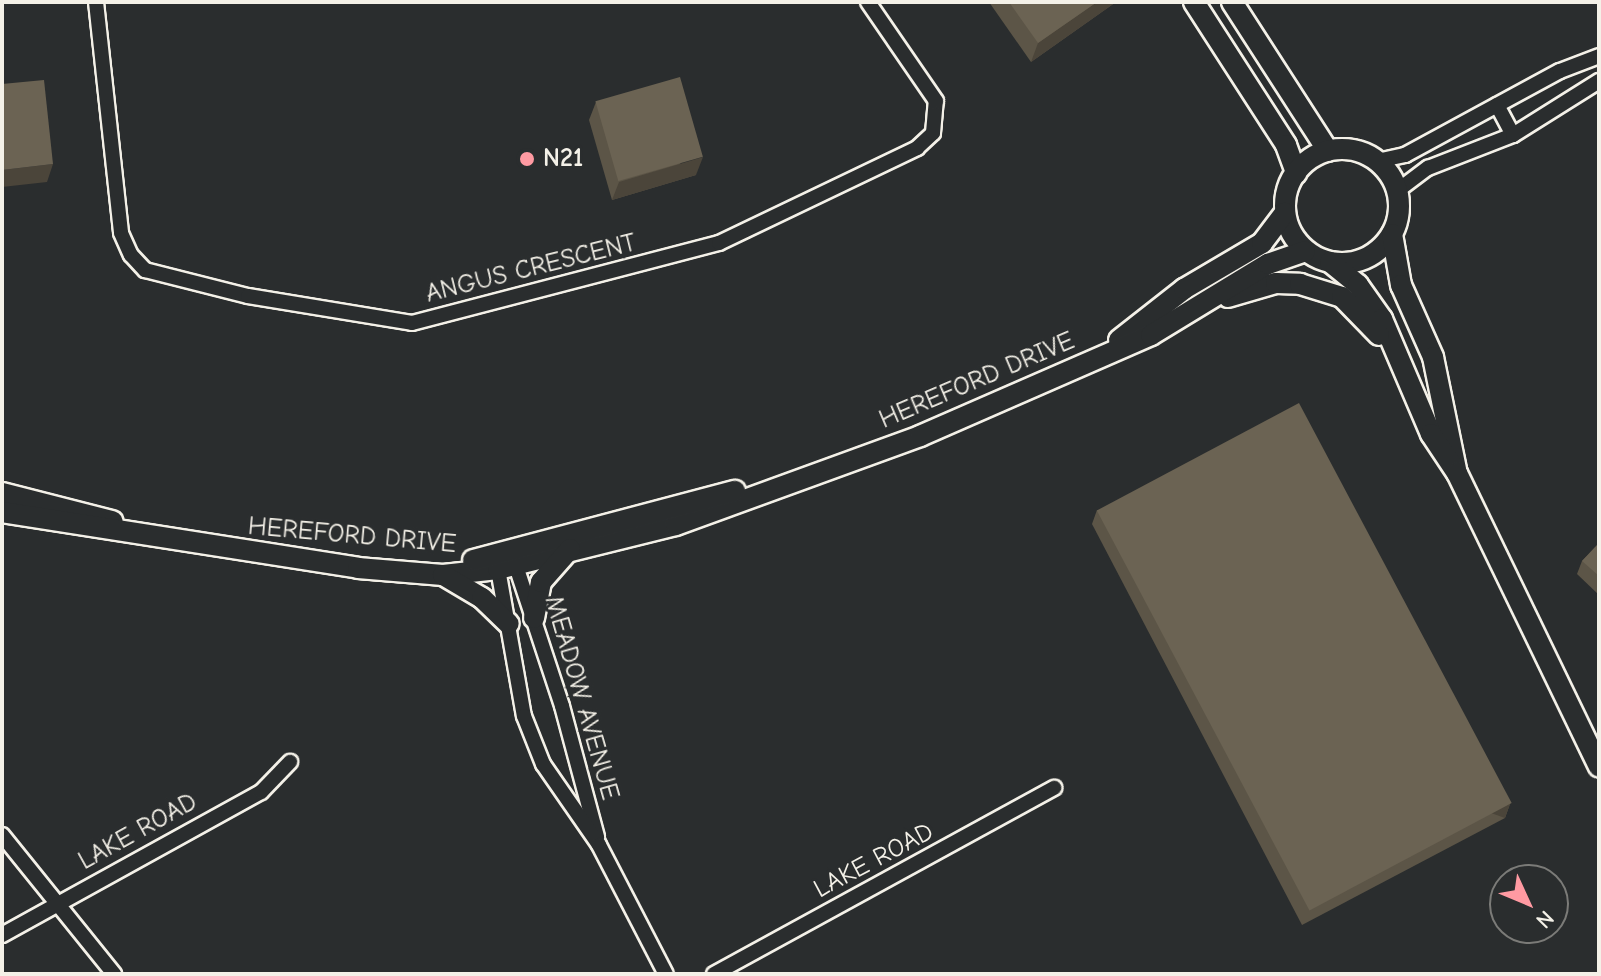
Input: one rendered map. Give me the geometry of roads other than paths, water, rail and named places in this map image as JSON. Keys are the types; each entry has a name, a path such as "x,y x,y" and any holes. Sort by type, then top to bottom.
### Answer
{"street":[{"name":"ANGUS CRESCENT","path":"96,2 121,233 138,263 176,280 412,323 719,243 917,148 936,126 936,101 868,2"},
{"path":"1194,2 1286,145 1296,173 1285,213 1305,251 1330,262 1368,297 1431,434 1457,473 1599,767"},
{"path":"1232,2 1328,151"},
{"path":"1377,161 1405,155 1497,105 1599,56"},
{"path":"1397,191 1428,168 1513,135 1599,81"},
{"path":"1497,105 1513,135"},
{"path":"1296,173 1328,151 1361,153 1377,161 1397,191 1392,234 1401,285 1439,378 1457,473"},
{"name":"HEREFORD DRIVE","path":"1100,356 1184,289 1262,243 1285,213"},
{"path":"1330,262 1366,258 1392,234"},
{"name":"HEREFORD DRIVE","path":"2,512 274,557 443,575 676,525 829,469 969,415 1100,356 1202,306 1268,264 1305,251"},
{"path":"1202,306 1276,283 1325,291 1360,311 1409,382"},
{"name":"HEREFORD DRIVE","path":"2,493 127,525 403,562 505,561 829,469"},
{"path":"534,618 541,582 573,547"},
{"name":"MEADOW AVENUE","path":"505,561 505,600 524,716 543,764 599,845 666,974"},
{"name":"MEADOW AVENUE","path":"505,561 534,618 599,845"},
{"path":"443,575 482,598 509,624"},
{"name":"LAKE ROAD","path":"2,935 261,792 290,762"},
{"name":"LAKE ROAD","path":"714,974 1054,788"},
{"path":"2,835 114,974"}],"place":[{"name":"N21","path":"527,159"}]}
